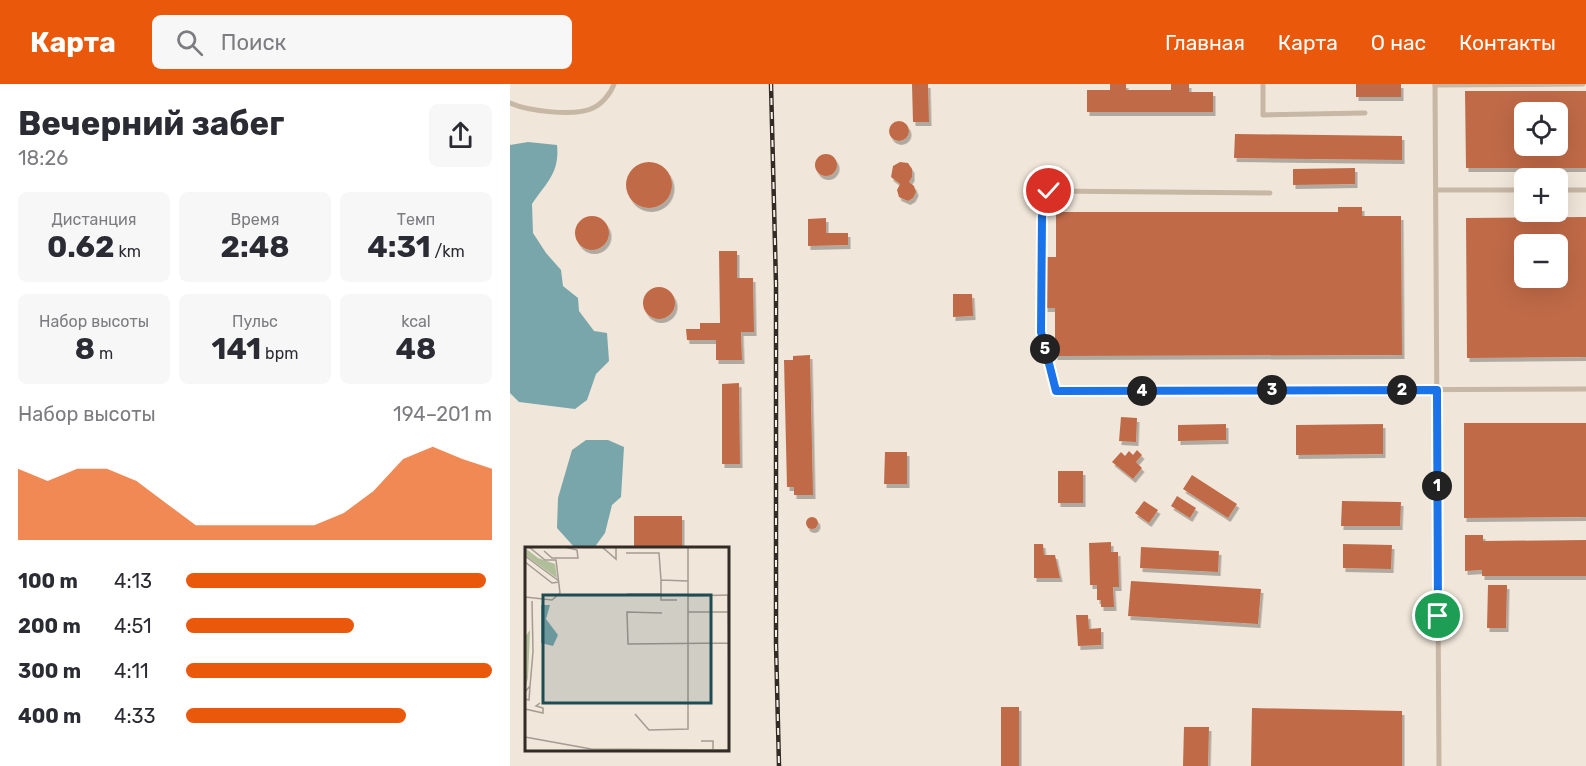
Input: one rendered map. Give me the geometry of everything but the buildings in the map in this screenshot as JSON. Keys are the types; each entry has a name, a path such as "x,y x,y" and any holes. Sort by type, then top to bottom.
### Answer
{"lane":[{"path":"510,103 542,111 568,112 593,108 612,92 614,84"},
{"path":"1263,84 1263,115 1365,113"},
{"path":"1439,766 1435,85 1583,84"},
{"path":"1436,190 1514,190"},
{"path":"1568,190 1586,190"},
{"path":"1270,194 1049,191 1042,216 1041,332 1056,391 1586,389"}],"water":[{"path":"528,142 557,145 554,170 532,204 533,233 561,270 563,286 578,298 579,311 594,331 607,333 609,361 596,374 587,400 575,409 519,402 510,393 510,145"},
{"path":"586,440 608,440 624,447 621,497 612,505 605,533 595,547 574,547 557,528 558,498 572,450"}],"railway":[{"path":"771,84 776,285 776,644 779,766"}],"route":[{"path":"1049,191 1042,216 1041,332 1056,391 1437,390 1438,616"}]}
